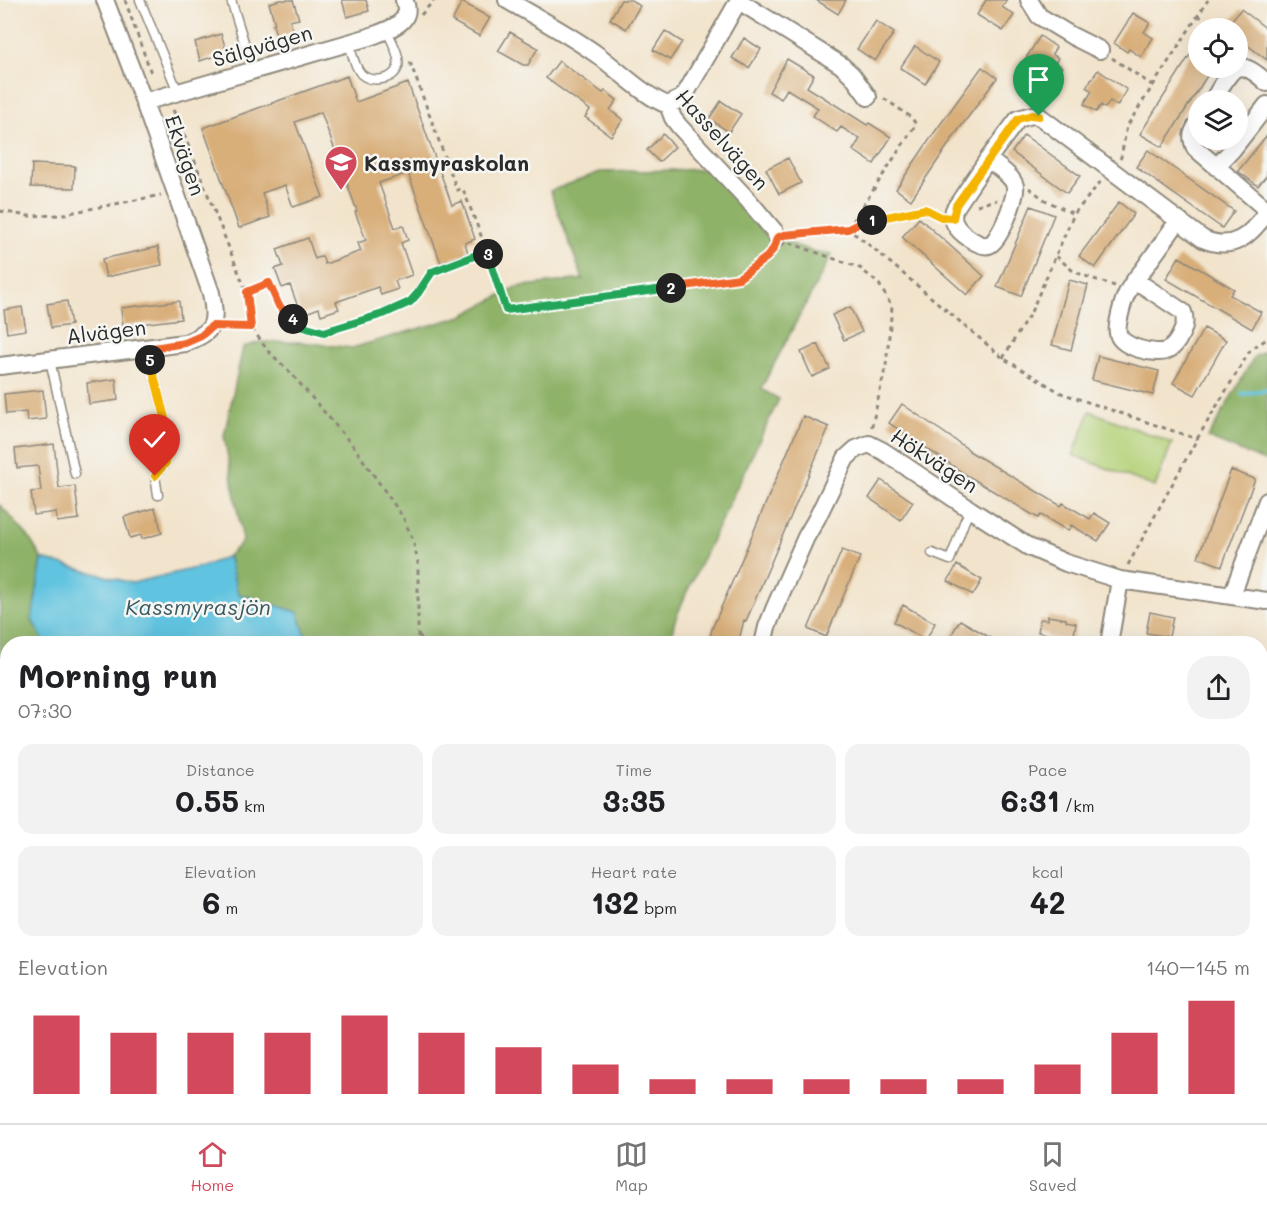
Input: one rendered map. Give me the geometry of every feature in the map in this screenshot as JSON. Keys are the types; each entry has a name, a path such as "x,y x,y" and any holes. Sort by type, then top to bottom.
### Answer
{"street":[{"name":"Ekvägen","path":"105,0 144,102 211,293 214,310 212,326"},
{"name":"Sälgvägen","path":"144,102 387,31 397,26 405,16 407,8 404,0"},
{"name":"Hasselvägen","path":"507,0 579,42 645,91 668,105 679,126 748,200 775,232 777,238"},
{"path":"1029,0 1039,16 1100,50"},
{"path":"668,105 682,98 739,1 841,65 852,75 868,97"},
{"path":"1219,90 1230,73 1241,66 1246,67 1267,83"},
{"path":"1216,167 1267,105"},
{"path":"988,159 1011,179 1014,192 1004,225 996,240 983,245 957,228 953,214 988,159 1018,119 1032,115 1039,116 1203,239 1219,244 1229,244 1240,240 1256,228 1267,211 1197,150"},
{"path":"1132,285 1178,221"},
{"name":"Alvägen","path":"0,366 185,343 201,336 212,326"},
{"name":"Hökvägen","path":"765,636 806,537 818,518 846,458 856,449 869,444 1029,547 1065,563 1120,580 1267,600"},
{"path":"1232,595 1267,501"},
{"path":"1110,636 1120,580"}],"lane":[{"path":"140,0 170,74 172,94"},
{"path":"231,0 253,71"},
{"path":"348,43 357,69 363,75 369,79 386,77 394,73 398,66 398,58 387,31"},
{"path":"147,349 171,441 166,463 155,476 158,495"},
{"path":"50,360 75,474"},
{"path":"932,553 950,560 971,510"}],"path":[{"path":"126,0 154,81 172,94 180,124 247,292 251,327 268,351 290,372 354,447 403,517 413,540 418,563 419,635"},
{"path":"1198,15 1202,18"},
{"path":"1100,50 1152,85"},
{"path":"408,56 457,190 464,189 506,310 739,278 767,257 774,248 777,238"},
{"path":"848,229 916,124 911,117 874,92 868,97"},
{"path":"0,211 28,216 59,215 163,195 163,186 200,172"},
{"path":"777,238 784,235 848,229 860,223 925,209 941,217 1014,192 1023,186 1074,214"},
{"path":"848,229 1017,368 1061,393 1197,439"},
{"path":"777,238 860,268 879,284 892,307 886,365 869,444"},
{"path":"247,292 269,283 279,306 293,319 300,325 324,332 383,314 410,302 432,272 487,251"},
{"path":"1056,256 1073,271 1088,278 1132,285"},
{"path":"212,326 251,327"},
{"path":"1120,580 1197,439 1251,348 1267,339"}],"green space":[{"path":"711,169 766,235 812,251 832,254 761,389 779,399 686,594 674,623 672,636 306,636 298,612 238,594 228,556 243,541 224,436 243,347 261,342 301,342 352,348 462,316 516,287 583,279 550,191 600,172"},
{"path":"1267,350 1267,462 1208,438 1254,357"},
{"path":"1090,411 1172,443 1155,487 1073,455"},
{"path":"0,505 28,536 42,559 32,620 41,636 0,636"}],"water":[{"name":"Kassmyrasjön","path":"228,556 238,594 298,612 306,636 41,636 32,620 42,559 132,583 204,566"}],"building":[{"path":"293,0 299,19 290,21 294,33 277,38 269,3"},
{"path":"342,0 366,0 369,11 347,17"},
{"path":"621,0 631,0 640,6 626,29 610,19"},
{"path":"816,0 846,0 838,14"},
{"path":"986,0 1007,0 1002,7 1014,15 1003,31 977,15"},
{"path":"462,2 490,18 479,36 452,21"},
{"path":"1241,9 1267,29 1267,60 1248,46 1248,18 1233,18"},
{"path":"1133,13 1150,23 1144,32 1153,38 1141,57 1129,49 1127,52 1114,43"},
{"path":"876,21 894,33 875,61 857,49"},
{"path":"665,31 682,42 670,60 653,50"},
{"path":"510,32 538,48 528,65 523,65 498,51"},
{"path":"221,34 227,52 200,61 195,42"},
{"path":"1040,36 1056,47 1052,54 1058,58 1055,63 1062,67 1054,80 1040,71 1036,76 1021,66"},
{"path":"744,38 761,49 749,68 732,58"},
{"path":"915,46 939,62 925,84 900,68"},
{"path":"1188,58 1188,78 1206,78 1198,90 1188,90 1188,106 1162,147 1140,134"},
{"path":"787,59 814,75 807,87 867,125 869,123 891,137 874,164 853,150 860,139 841,127 837,132 813,116 818,108 787,89 781,99 769,92"},
{"path":"559,61 603,93 605,91 617,100 610,110 623,120 611,136 585,117 590,110 546,78"},
{"path":"982,67 997,78 911,200 896,189"},
{"path":"1098,70 1127,90 1117,106 1110,101 1105,108 1101,105 1096,112 1084,104 1092,91 1086,87"},
{"path":"347,76 356,102 408,83 452,205 462,201 475,239 465,243 468,253 441,263 408,173 379,183 395,228 403,225 408,240 401,243 412,275 395,281 398,289 381,295 378,287 336,302 339,309 321,315 319,308 301,315 290,285 282,288 275,269 283,266 277,249 308,238 315,259 322,256 325,264 361,251 358,243 366,240 321,112 295,122 323,197 293,207 285,185 262,193 270,217 239,228 203,128"},
{"path":"721,101 741,114 729,132 709,119"},
{"path":"663,134 675,147 659,162 647,150"},
{"path":"1024,135 1080,176 1067,193 1012,152"},
{"path":"1267,135 1267,175 1258,186 1238,171"},
{"path":"1148,150 1234,211 1222,228 1136,167"},
{"path":"788,158 801,183 779,194 766,169"},
{"path":"32,164 75,166 74,188 31,187"},
{"path":"1119,202 1134,214 1095,268 1079,256"},
{"path":"1031,206 1054,215 1021,296 997,287"},
{"path":"919,218 984,276 967,295 902,237"},
{"path":"158,247 162,265 106,277 102,259"},
{"path":"1179,257 1234,289 1230,295 1261,312 1252,329 1166,279"},
{"path":"1069,280 1088,285 1071,350 1052,345"},
{"path":"67,301 71,325 51,328 47,304"},
{"path":"179,301 181,319 123,326 121,308"},
{"path":"22,307 26,330 7,333 4,310"},
{"path":"850,307 862,332 844,340 832,315"},
{"path":"1204,328 1226,340 1195,395 1173,383"},
{"path":"818,344 830,369 812,377 801,352"},
{"path":"1098,356 1159,371 1153,395 1092,380"},
{"path":"116,379 118,400 89,404 87,383"},
{"path":"43,390 46,419 27,421 26,412 6,414 4,394"},
{"path":"902,404 969,451 1061,506 1063,503 1090,519 1094,513 1110,523 1098,541 1071,525 1068,531 1041,515 1038,518 968,476 889,423"},
{"path":"803,416 829,427 746,621 744,620 740,636 710,636"},
{"path":"54,444 59,488 75,486 79,519 57,522 56,512 34,515 31,492 41,491 38,466 17,468 15,449"},
{"path":"1231,470 1255,479 1222,566 1198,557"},
{"path":"881,480 913,502 901,520 869,498"},
{"path":"155,508 162,533 142,539 141,535 130,538 124,517"},
{"path":"842,550 860,557 826,636 808,629"},
{"path":"957,565 982,580 973,595 948,581"},
{"path":"903,605 935,623 928,636 919,636 894,622"},
{"path":"1150,612 1173,617 1169,636 1146,633"},
{"path":"1048,616 1076,623 1074,636 1047,636 1047,634 1038,632 1040,619 1048,620"},
{"path":"960,620 987,636 951,636"}],"waterway":[{"path":"1242,394 1267,390"}],"place":[{"name":"Kassmyraskolan","path":"341,191"}],"route":[{"path":"155,476 166,463 171,441 147,349 185,343 201,336 212,326 251,327 247,292 269,283 279,306 300,325 324,332 383,314 410,302 432,272 487,251 506,310 739,278 767,257 774,248 777,238 784,235 848,229 860,223 925,209 941,217 953,218 956,205 1018,119 1032,115 1039,116"}]}
